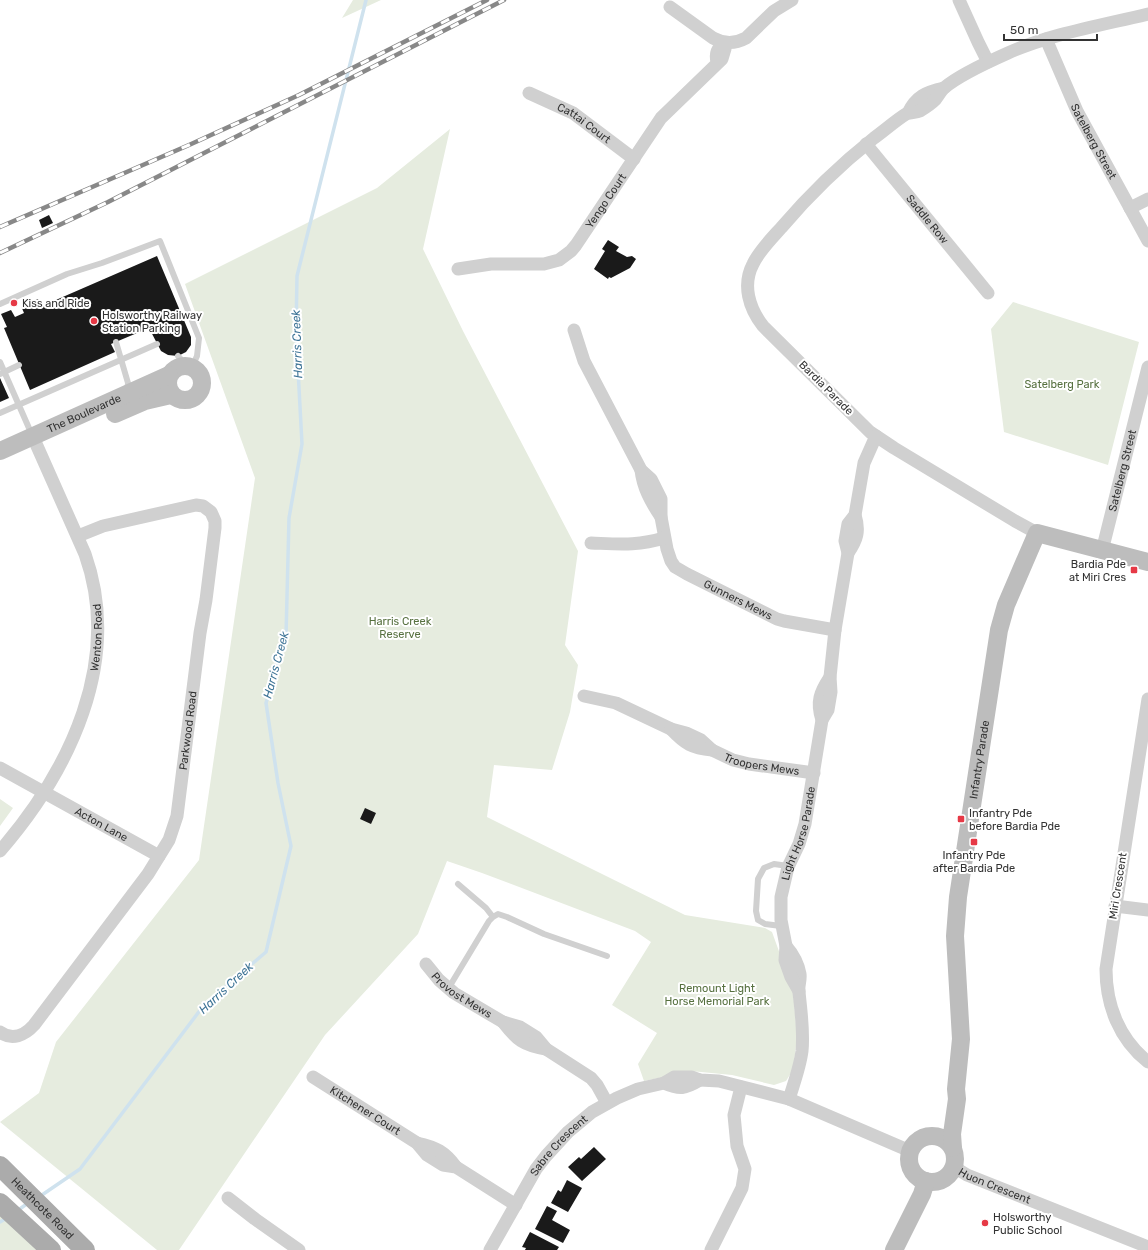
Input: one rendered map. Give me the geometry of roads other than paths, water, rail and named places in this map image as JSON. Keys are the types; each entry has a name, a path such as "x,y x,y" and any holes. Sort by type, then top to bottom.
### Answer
{"main road":[{"name":"Heathcote Road","path":"0,1166 83,1248"},
{"path":"0,1203 51,1250"}],"street":[{"path":"670,7 713,38 724,42 734,43 746,38 774,11 792,0"},
{"path":"959,0 988,62"},
{"name":"Bardia Parade","path":"1148,14 1046,39 1023,47 988,62 944,88 934,101 919,111 908,113 866,144 814,192 777,232 752,264 748,287 748,298 763,326 863,427 876,436 1037,533 1148,562"},
{"name":"Satelberg Street","path":"1046,39 1077,111 1148,241"},
{"name":"Yengo Court","path":"458,269 491,264 544,264 559,260 571,251 661,118 710,72 717,62 722,59 726,49 724,42"},
{"name":"Cattai Court","path":"529,93 576,115 634,159"},
{"name":"Saddle Row","path":"866,144 988,293"},
{"path":"1130,208 1148,199"},
{"name":"Gunners Mews","path":"574,330 584,361 641,470 642,482 660,516 664,538 671,561 675,567 776,618 784,621 835,630"},
{"path":"186,363 199,373 202,383 199,392 192,399 187,401 179,400 171,395 167,387 169,376 176,368 186,363"},
{"name":"Satelberg Street","path":"1102,550 1145,389 1148,367"},
{"name":"The Boulevarde","path":"0,464 35,442 127,395 169,376"},
{"name":"The Boulevarde","path":"0,451 35,442 145,401 171,395"},
{"name":"Light Horse Parade","path":"789,1099 802,1050 802,1015 799,991 800,974 795,957 786,946 781,926 782,897 788,866 803,834 822,720 828,710 831,692 830,677 835,630 848,553 846,541 848,524 855,515 864,463 876,436"},
{"name":"Wenton Road","path":"0,851 44,792 66,754 80,724 89,694 95,664 98,619 96,593 90,566 35,442"},
{"name":"Parkwood Road","path":"0,1032 7,1036 17,1036 27,1032 34,1025 148,874 169,840 177,816 215,521 208,509 203,506 196,505 103,526 78,536"},
{"name":"Infantry Parade","path":"953,1148 952,1134 957,1099 956,1089 961,1039 955,936 958,897 999,630 1006,605 1037,533"},
{"path":"592,543 634,545 664,538"},
{"name":"Troopers Mews","path":"584,696 616,703 671,730 686,733 701,740 712,750 733,760 814,773"},
{"name":"Miri Crescent","path":"1148,699 1144,745 1115,906 1106,969 1108,996 1115,1018 1126,1039 1148,1062"},
{"name":"Acton Lane","path":"0,768 159,856"},
{"path":"1115,906 1148,910"},
{"name":"Provost Mews","path":"426,964 448,989 503,1022 520,1027 536,1037 546,1049 590,1078 597,1085 607,1103"},
{"name":"Kitchener Court","path":"313,1077 417,1143 432,1146 448,1156 456,1167 516,1205"},
{"name":"Sabre Crescent","path":"490,1250 536,1169 557,1142 579,1122 607,1103 638,1089 664,1083 674,1077 692,1077 700,1080 719,1081 789,1099 910,1151"},
{"path":"711,1250 742,1188 745,1170 737,1146 734,1115 741,1087"},
{"name":"Infantry Parade","path":"930,1136 941,1122 956,1089"},
{"path":"930,1136 943,1139 949,1143 953,1148 955,1157 954,1167 950,1174 944,1179 933,1182 919,1178 912,1170 909,1159 910,1151 918,1141 924,1137 930,1136"},
{"name":"Huon Crescent","path":"954,1167 967,1175 1148,1248"},
{"path":"894,1250 922,1194 926,1181"},
{"path":"228,1198 299,1250"}],"lane":[{"path":"0,304 67,274 102,264 160,241 199,338 197,356 186,363"},
{"path":"116,342 128,383 127,395"},
{"path":"0,413 157,344"},
{"path":"0,362 35,442"},
{"path":"0,374 19,365"},
{"path":"781,926 765,924 758,920 756,911 758,879 764,868 774,864 788,866"},
{"path":"458,884 486,908 493,917"},
{"path":"448,989 489,921 498,914 544,934 607,956"}],"waterway":[{"name":"Harris Creek","path":"39,1197 80,1169 204,1005 266,952 291,846 278,783 266,703 286,636 289,518 302,444 296,332 297,276 366,0"},
{"name":"Harris Creek","path":"17,1211 28,1203"},
{"name":"Harris Creek","path":"0,1222 7,1218"}],"railway":[{"path":"0,227 189,145 299,95 487,0"},
{"path":"0,253 108,202 504,0"}],"place":[{"name":"Kiss and Ride","path":"14,303"},
{"name":"Holsworthy Railway Station Parking","path":"94,321"},
{"name":"Bardia Pde at Miri Cres","path":"1134,570"},
{"name":"Infantry Pde before Bardia Pde","path":"961,819"},
{"name":"Infantry Pde after Bardia Pde","path":"974,842"},
{"name":"Holsworthy Public School","path":"985,1223"}],"park label":[{"name":"Satelberg Park","path":"1062,384"},
{"name":"Harris Creek Reserve","path":"400,627"},
{"name":"Remount Light Horse Memorial Park","path":"717,994"}]}
